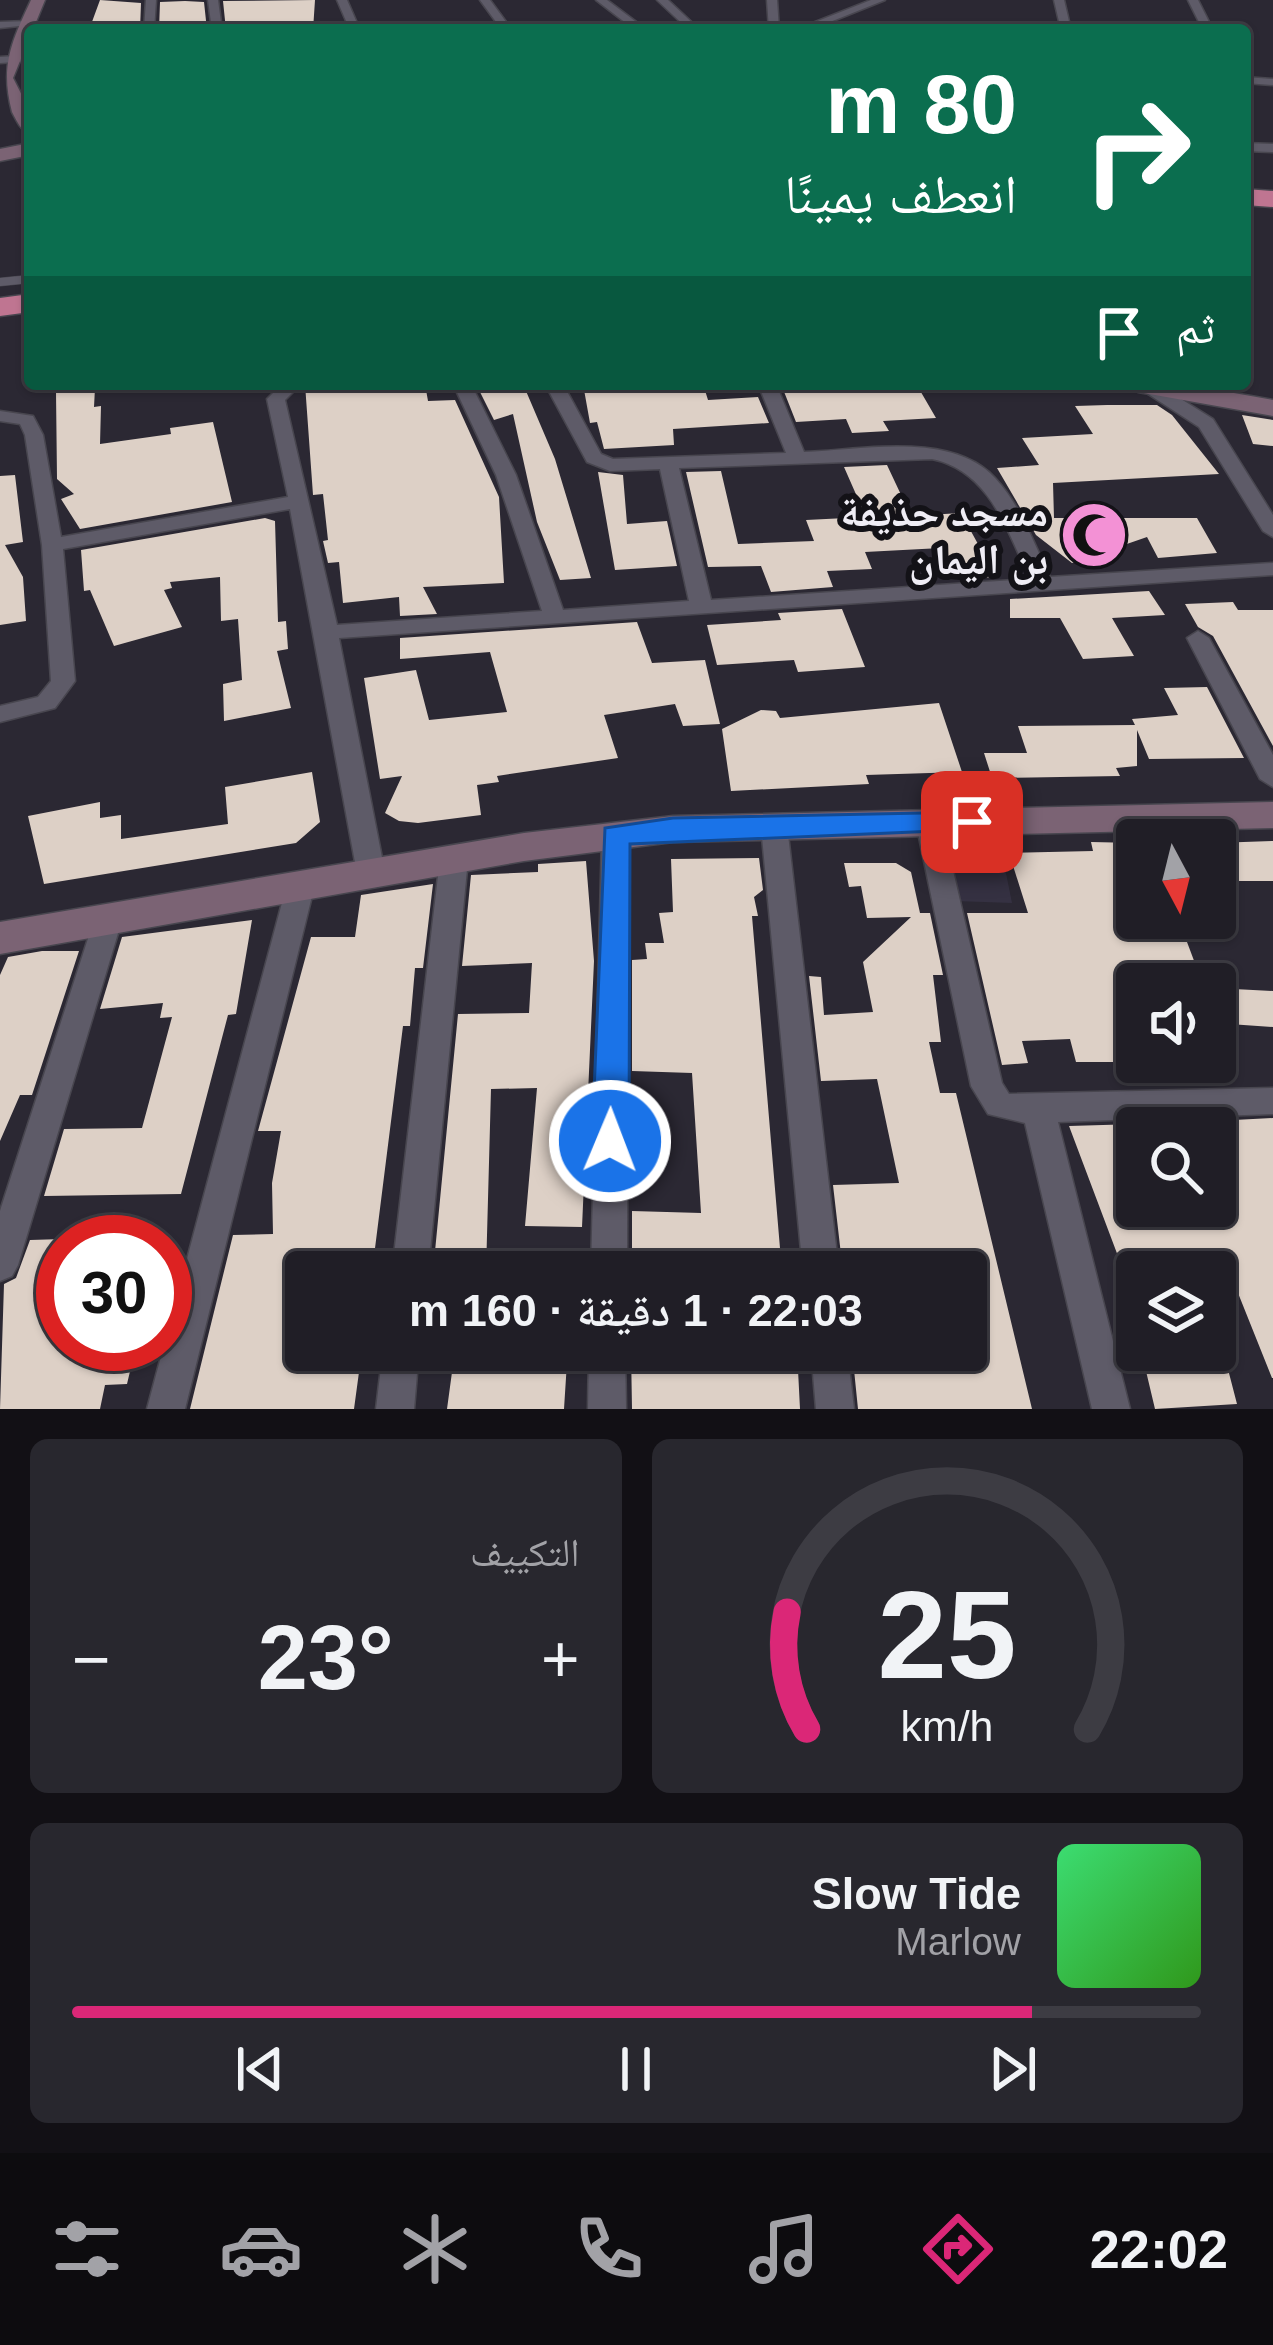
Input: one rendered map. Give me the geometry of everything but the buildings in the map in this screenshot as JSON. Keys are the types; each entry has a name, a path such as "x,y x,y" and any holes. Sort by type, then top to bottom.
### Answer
{"street":[{"path":"13,0 0,26 24,25 11,64 19,149"},
{"path":"601,0 634,24"},
{"path":"662,0 688,24"},
{"path":"816,24 880,0"},
{"path":"11,64 24,93"},
{"path":"0,134 19,149"},
{"path":"286,390 276,399 301,501 369,862"},
{"path":"465,390 506,475 554,615"},
{"path":"557,390 594,458 622,467 932,453 966,459 989,480 1042,584"},
{"path":"769,390 798,460"},
{"path":"1151,390 1206,423 1273,531"},
{"path":"1171,390 1273,408"},
{"path":"0,416 18,417 32,427 52,545 61,691 49,703 0,714"},
{"path":"669,465 700,605"},
{"path":"52,545 301,501"},
{"path":"327,632 1273,569"},
{"path":"1198,638 1273,779"},
{"path":"0,915 369,862 670,808 1273,795"},
{"path":"0,938 301,884 369,862 454,859 615,836 774,826 1273,815"},
{"path":"929,823 987,1086 1007,1109 1273,1101"},
{"path":"774,826 819,1251"},
{"path":"609,1251 615,836"},
{"path":"412,1251 454,859"},
{"path":"166,1409 301,884"},
{"path":"0,1265 108,920"},
{"path":"1038,1108 1112,1409"},
{"path":"395,1409 399,1371"},
{"path":"607,1409 608,1371"},
{"path":"831,1371 835,1409"}],"shaded area":[{"path":"998,833 1012,903 955,901 938,835"}],"place":[{"name":"مسجد حذيفة بن اليمان","path":"1094,535"}],"route":[{"path":"610,1141 615,836 673,829 972,822"}]}
